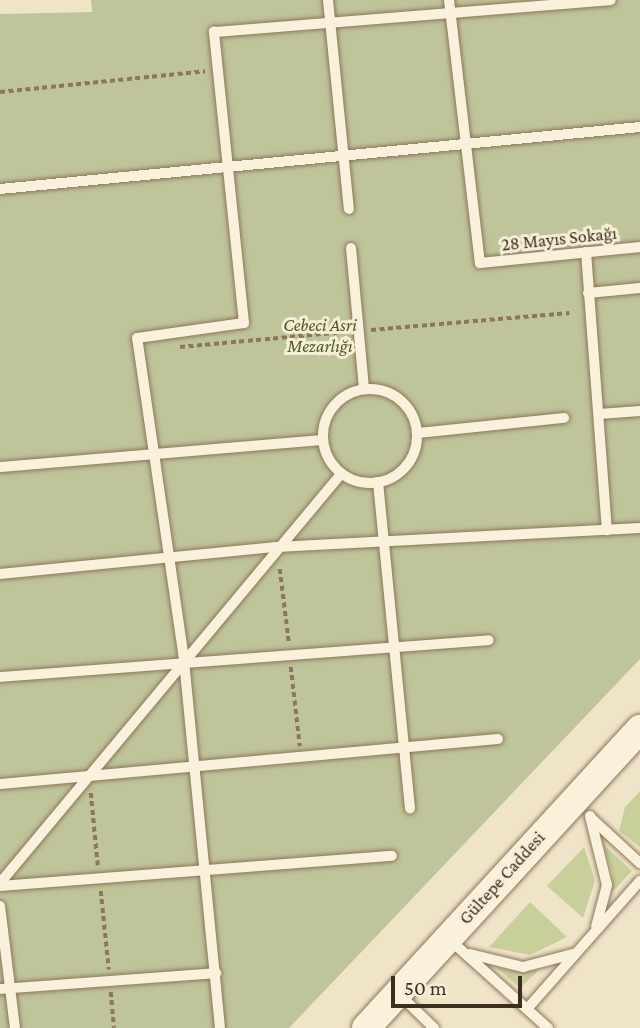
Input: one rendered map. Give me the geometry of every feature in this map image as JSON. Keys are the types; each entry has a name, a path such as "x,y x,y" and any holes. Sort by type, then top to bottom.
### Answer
{"main road":[{"name":"Gültepe Caddesi","path":"366,1028 397,992 455,945 582,808 640,729"}],"lane":[{"path":"328,0 349,209"},
{"path":"220,1028 207,870 184,659 137,338 244,323 214,32 330,21 449,5 611,0"},
{"path":"449,5 467,143"},
{"path":"0,189 640,127"},
{"name":"28 Mayıs Sokağı","path":"467,143 480,262 640,247"},
{"path":"351,248 364,388"},
{"path":"586,252 607,530"},
{"path":"588,293 640,288"},
{"path":"364,388 395,395 415,418 418,433 410,463 379,482 341,474 323,440 336,403 364,388"},
{"path":"599,414 640,411"},
{"path":"418,433 564,418"},
{"path":"0,467 323,440"},
{"path":"0,884 277,547 341,474"},
{"path":"379,482 410,808"},
{"path":"0,574 277,547 640,528"},
{"path":"0,677 184,659 489,640"},
{"path":"0,783 498,739"},
{"path":"582,808 640,863"},
{"path":"582,808 607,885 593,934"},
{"path":"0,884 392,856"},
{"path":"527,1009 640,881"},
{"path":"0,906 5,988 15,1028"},
{"path":"455,945 523,967 578,951"},
{"path":"455,945 548,1028"},
{"path":"5,988 216,973"},
{"path":"397,992 434,1028"}],"path":[{"path":"0,92 217,69"},
{"path":"176,348 569,313"},
{"path":"89,775 114,1028"}],"green space":[{"name":"Cebeci Asri Mezarlığı","path":"91,0 640,0 640,659 289,1028 0,1028 0,14 92,12"},
{"path":"640,791 640,847 619,831 625,807"},
{"path":"603,844 632,871 612,892 613,875"},
{"path":"584,847 595,880 583,918 547,886"},
{"path":"530,902 567,937 530,955 489,947"},
{"path":"496,967 518,972 539,970 520,988"}]}
